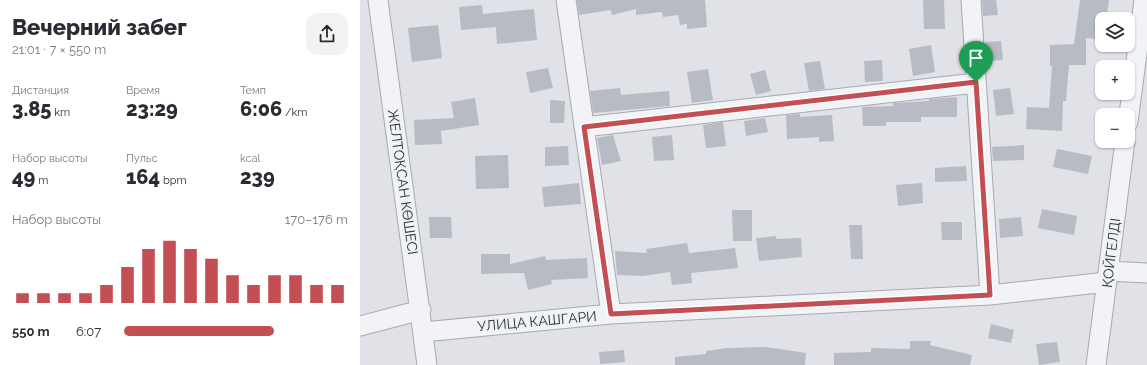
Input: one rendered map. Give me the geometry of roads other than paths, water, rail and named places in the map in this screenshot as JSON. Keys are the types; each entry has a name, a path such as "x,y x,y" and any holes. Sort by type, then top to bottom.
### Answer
{"street":[{"name":"ЖЕЛТОҚСАН КӨШЕСІ","path":"378,0 421,310 427,365"},
{"path":"566,0 611,314"},
{"path":"972,0 990,295"},
{"path":"1130,108 1144,0"},
{"path":"584,127 976,82"},
{"name":"ҚОЙГЕЛДІ","path":"1096,365 1124,148"},
{"name":"УЛИЦА КАШГАРИ","path":"423,332 611,314 990,295 1107,276 1147,273"},
{"path":"360,326 421,310"}]}
